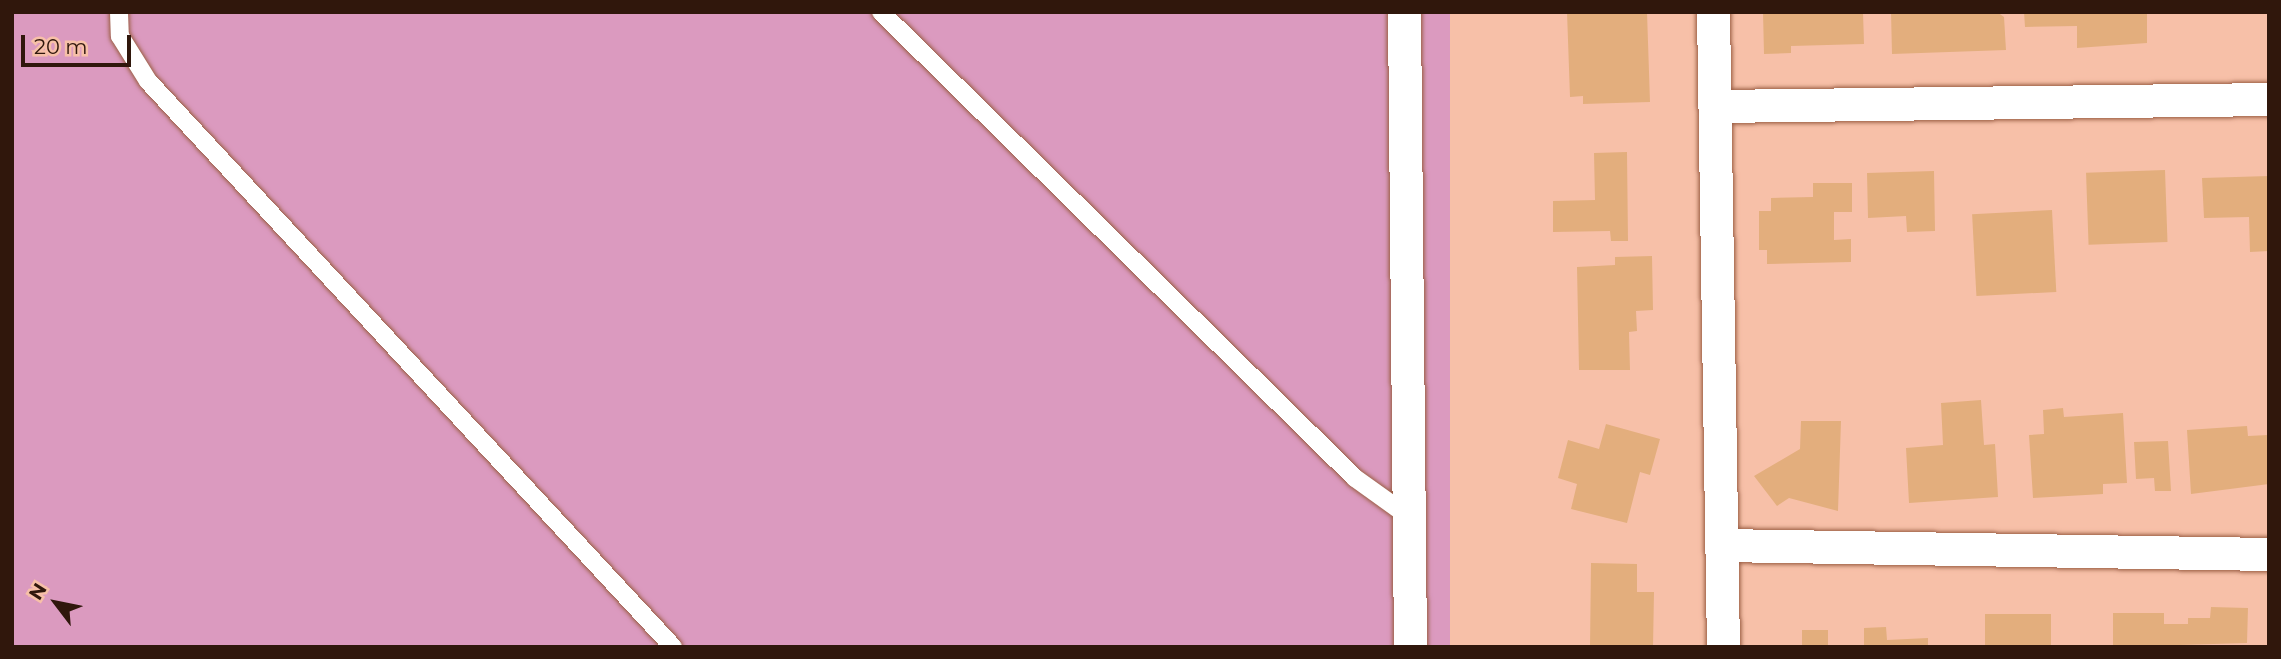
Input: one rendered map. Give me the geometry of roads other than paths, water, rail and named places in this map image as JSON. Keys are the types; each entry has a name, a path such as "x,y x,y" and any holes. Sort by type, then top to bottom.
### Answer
{"street":[{"path":"1405,12 1410,647"},
{"path":"1713,12 1723,647"},
{"path":"1715,106 2269,99"},
{"path":"1721,545 2269,554"}],"lane":[{"path":"119,12 120,36 148,81 673,647"},
{"path":"881,12 1355,478 1408,516"}]}
